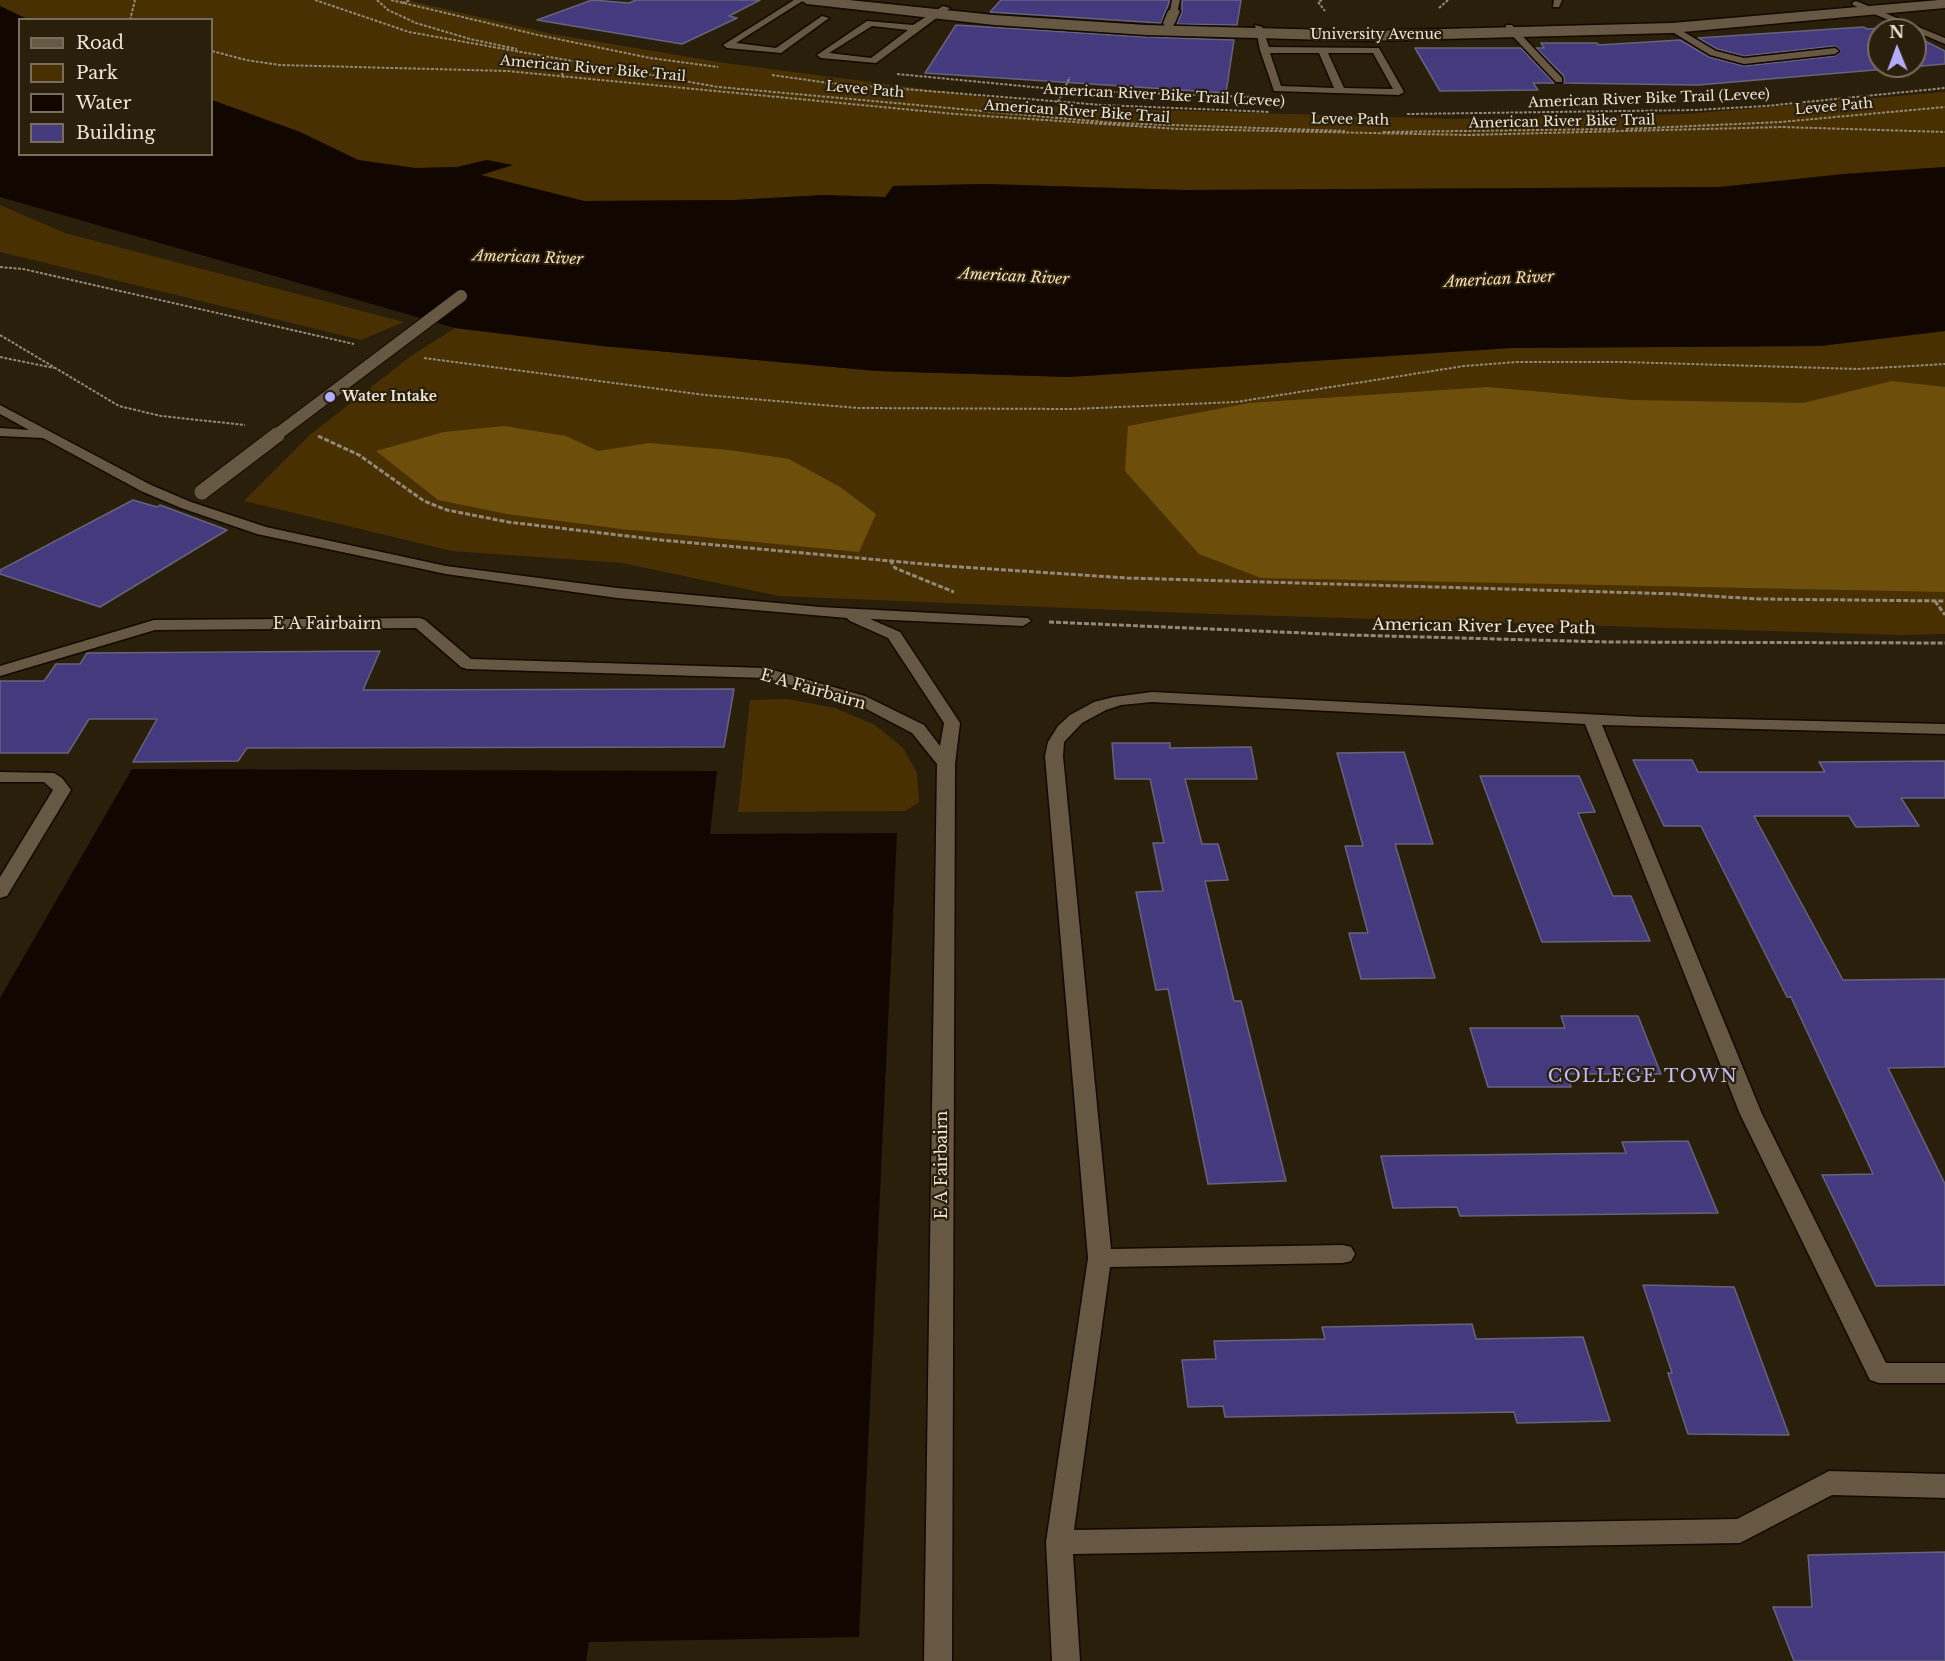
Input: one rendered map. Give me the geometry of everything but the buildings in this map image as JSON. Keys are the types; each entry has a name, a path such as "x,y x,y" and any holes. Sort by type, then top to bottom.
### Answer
{"street":[{"name":"University Avenue","path":"807,0 1146,30 1258,30 1366,36 1512,30 1722,16 1899,0"},
{"name":"University Avenue","path":"876,0 941,11 1173,12 1258,30"},
{"name":"University Avenue","path":"1512,30 1672,28 1945,4"}],"lane":[{"path":"800,0 727,45 778,51 825,18 813,16"},
{"path":"1856,3 1945,41"},
{"path":"915,28 870,22 821,55 873,62 915,28 941,11"},
{"path":"778,12 790,14"},
{"path":"1672,28 1713,53 1744,61 1835,51"},
{"path":"1258,30 1264,50 1277,89 1400,92 1376,50 1264,50"},
{"path":"1512,30 1559,80"},
{"path":"1322,50 1340,90"},
{"path":"186,506 461,296"},
{"path":"0,409 146,488 186,506 262,531 446,570 617,593 820,612 1023,621"},
{"path":"0,432 47,435"},
{"path":"820,612 862,620 894,635 952,723 946,764"},
{"name":"E A Fairbairn","path":"0,671 154,625 420,623 467,664 766,674 859,699 918,729 946,764 938,1661"},
{"path":"1066,1661 1059,1542 1100,1258 1054,756 1056,742 1064,730 1076,719 1100,706 1120,700 1152,697 1592,720 1771,727 1945,729"},
{"path":"1592,720 1751,1114 1879,1373 1945,1374"},
{"path":"0,777 48,777 57,782 62,790 0,892"},
{"path":"1100,1258 1342,1254"},
{"path":"1059,1542 1740,1531 1829,1483 1945,1486"}],"path":[{"path":"130,18 135,0"},
{"name":"Levee Path","path":"315,0 410,32 757,95"},
{"path":"377,0 388,10 425,26 535,54 561,71 564,78"},
{"path":"391,0 538,35 650,58 727,69"},
{"path":"401,3 411,0"},
{"name":"American River Bike Trail","path":"213,51 246,60 280,65 498,71 661,84 1020,119 1270,132 1468,135 1746,127 1945,132"},
{"path":"895,74 1064,90 1251,98 1255,96"},
{"name":"American River Bike Trail (Levee)","path":"772,75 828,83 1058,102 1280,112"},
{"path":"1058,102 1070,78"},
{"name":"Levee Path","path":"718,87 1114,123 1366,132 1614,129 1781,122 1945,107"},
{"name":"American River Bike Trail (Levee)","path":"1407,114 1696,110 1766,106 1945,88"},
{"path":"1746,127 1781,122"},
{"path":"0,267 23,269 358,344"},
{"path":"0,335 118,406 134,411 249,425"},
{"path":"0,357 58,369"},
{"path":"422,358 705,395 858,408 1073,409 1236,402 1464,366 1517,362 1624,362 1858,369 1945,364"},
{"path":"311,434 359,455 424,501 447,510 508,522 661,540 946,566 1127,578 1677,594 1759,599 1945,601"},
{"path":"1935,601 1945,615"},
{"name":"American River Levee Path","path":"1023,621 1350,635 1560,641 1945,643"}],"green space":[{"path":"0,0 406,0 552,34 725,63 1061,107 1454,119 1686,114 1945,92 1945,167 1844,174 1720,187 1184,190 985,184 894,186 886,197 823,195 735,200 584,201 479,175 487,160 457,167 415,168 358,160 300,132 213,100 213,18 25,18 0,6"},
{"path":"0,205 65,233 404,322 361,340 0,252"},
{"path":"455,328 602,346 877,371 1069,377 1511,348 1820,346 1945,331 1945,634 1900,635 1214,614 779,596 622,563 452,551 244,501 311,434 411,356"},
{"path":"787,699 835,708 875,725 903,748 917,773 919,802 905,811 738,812 750,700"}],"shaded area":[{"path":"1892,381 1945,387 1945,592 1261,578 1199,554 1125,471 1128,426 1249,403 1487,387 1632,400 1803,403"},
{"path":"504,426 566,436 598,451 649,443 729,450 789,459 840,487 876,514 859,552 621,529 507,514 438,500 376,451 444,432"}],"water":[{"name":"American River","path":"0,6 25,18 18,18 18,156 213,156 213,100 300,132 358,160 415,168 457,167 487,160 513,165 481,175 584,201 735,200 823,195 885,197 893,186 985,184 1184,190 1720,187 1844,174 1945,167 1945,331 1820,346 1511,348 1069,377 877,371 602,346 455,328 0,197"},
{"path":"132,769 717,771 710,834 897,833 859,1637 589,1642 586,1661 0,1661 0,998"}],"place":[{"name":"Water Intake","path":"330,397"}],"district":[{"name":"COLLEGE TOWN","path":"1643,1077"}]}
